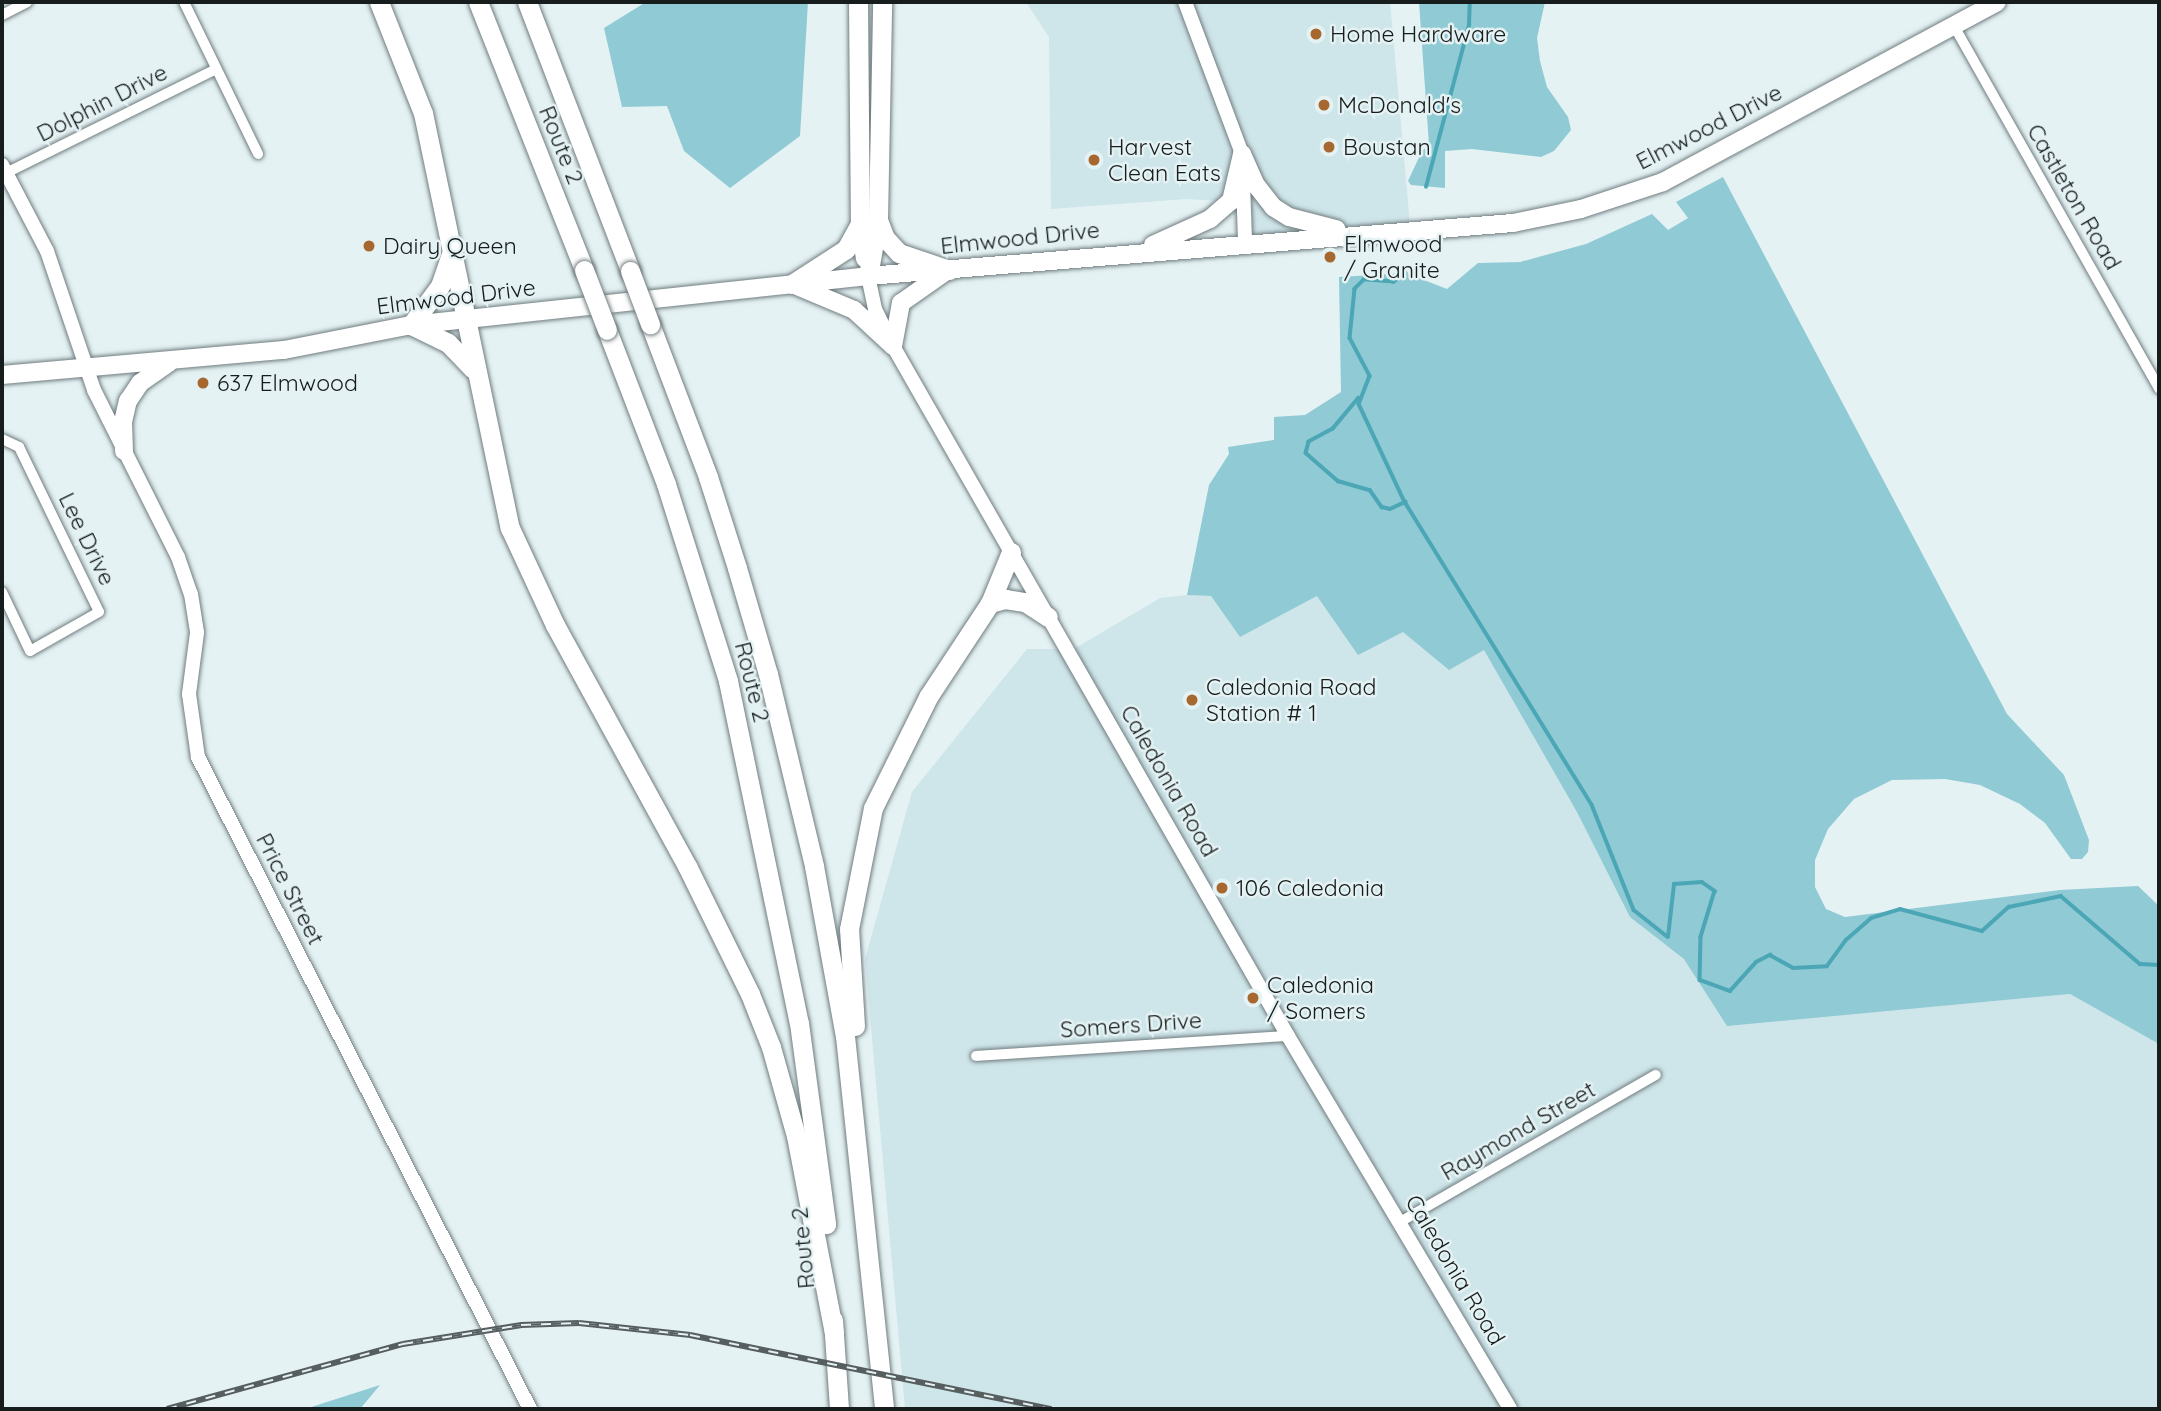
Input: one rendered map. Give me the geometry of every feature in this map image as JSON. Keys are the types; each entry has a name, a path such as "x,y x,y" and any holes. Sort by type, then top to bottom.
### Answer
{"highway":[{"path":"379,2 423,113 498,483 526,568 712,913 771,1047 796,1136 834,1333"},
{"name":"Route 2","path":"478,2 584,270 689,552 746,757 811,1102 839,1409"},
{"name":"Route 2","path":"527,2 708,477 768,674 829,942 857,1135 884,1409"},
{"path":"534,2 541,39"},
{"path":"858,2 869,221 899,253 949,270"},
{"path":"868,276 882,2"},
{"path":"792,284 846,250 869,221"},
{"path":"452,250 440,286 411,325 448,343 475,373"},
{"path":"857,1135 860,1082 849,929 863,841 885,777 923,706 990,603 1011,552"},
{"path":"990,603 1025,602 1048,617"}],"main road":[{"name":"Elmwood Drive","path":"2,375 284,350 411,325 465,318 868,276 1350,233 1513,223 1581,209 1663,183 1997,2"},
{"path":"1242,154 1273,207 1289,217 1350,233"},
{"path":"1140,251 1222,210 1237,191 1242,154"},
{"path":"893,346 901,303 949,270"},
{"path":"792,284 854,310 893,346"},
{"path":"124,451 123,422 128,401 156,369 176,360"}],"street":[{"path":"2,15 27,2"},
{"path":"184,2 258,154"},
{"path":"1185,2 1242,154 1245,242"},
{"name":"Castleton Road","path":"1954,26 2159,388"},
{"name":"Dolphin Drive","path":"4,169 216,69"},
{"name":"Price Street","path":"4,169 47,251 88,369 124,451 178,557 191,594 197,633 189,695 198,757 530,1409"},
{"name":"Caledonia Road","path":"868,276 875,309 893,346 1288,1036 1510,1409"},
{"name":"Lee Drive","path":"2,439 19,447 99,612 30,651 2,592"},
{"name":"Somers Drive","path":"976,1056 1288,1036"},
{"name":"Raymond Street","path":"1401,1223 1656,1075"}],"shaded area":[{"path":"646,2 808,2 800,136 730,188 684,151 667,106 622,107 604,28"},
{"path":"1026,2 1390,2 1410,225 1240,237 1238,202 1186,199 1051,209 1049,37"},
{"path":"1419,2 1545,2 1537,38 1540,61 1547,87 1568,117 1571,130 1554,151 1541,157 1472,149 1445,151 1445,188 1411,185 1408,181 1422,151 1429,145"},
{"path":"1723,177 2007,714 2064,775 2089,840 2088,852 2082,859 2071,859 2045,823 2020,804 1980,785 1945,779 1892,780 1854,799 1828,829 1815,860 1815,887 1826,909 1845,917 2060,890 2138,886 2159,906 2159,1044 2070,994 1727,1026 1684,959 1630,917 1577,812 1484,650 1449,670 1403,632 1358,655 1317,596 1240,637 1211,596 1187,595 1209,485 1229,454 1228,447 1274,440 1274,417 1305,415 1341,392 1339,277 1406,273 1447,289 1478,263 1520,262 1586,244 1652,214 1668,230 1688,218 1676,202"},
{"path":"1211,596 1240,637 1317,596 1468,599 1756,1022 2070,994 2159,1044 2159,1409 905,1409 865,959 912,792 1027,649 1074,649 1160,598"},
{"path":"380,1385 360,1409 305,1409"}],"waterway":[{"path":"1426,187 1469,25 1470,2"},
{"path":"1406,273 1394,282 1364,280 1355,289 1350,338 1370,376 1359,404 1405,502 1592,805 1634,910 1668,937 1674,884 1702,882 1715,891 1701,937 1700,980 1730,991 1756,962 1770,955 1793,968 1827,966 1846,940 1871,918 1900,909 1982,931 2009,907 2061,896 2140,964 2159,965"},
{"path":"1359,398 1333,429 1309,442 1306,453 1338,481 1370,490 1382,507 1390,509 1405,502"}],"railway":[{"path":"167,1409 403,1344 521,1325 579,1323 690,1335 1051,1409"}],"place":[{"name":"Home Hardware","path":"1316,34"},
{"name":"McDonald's","path":"1324,105"},
{"name":"Boustan","path":"1329,147"},
{"name":"Harvest Clean Eats","path":"1094,160"},
{"name":"Dairy Queen","path":"369,246"},
{"name":"Elmwood / Granite","path":"1330,257"},
{"name":"637 Elmwood","path":"203,383"},
{"name":"Caledonia Road Station # 1","path":"1192,700"},
{"name":"106 Caledonia","path":"1222,888"},
{"name":"Caledonia / Somers","path":"1253,998"}]}
